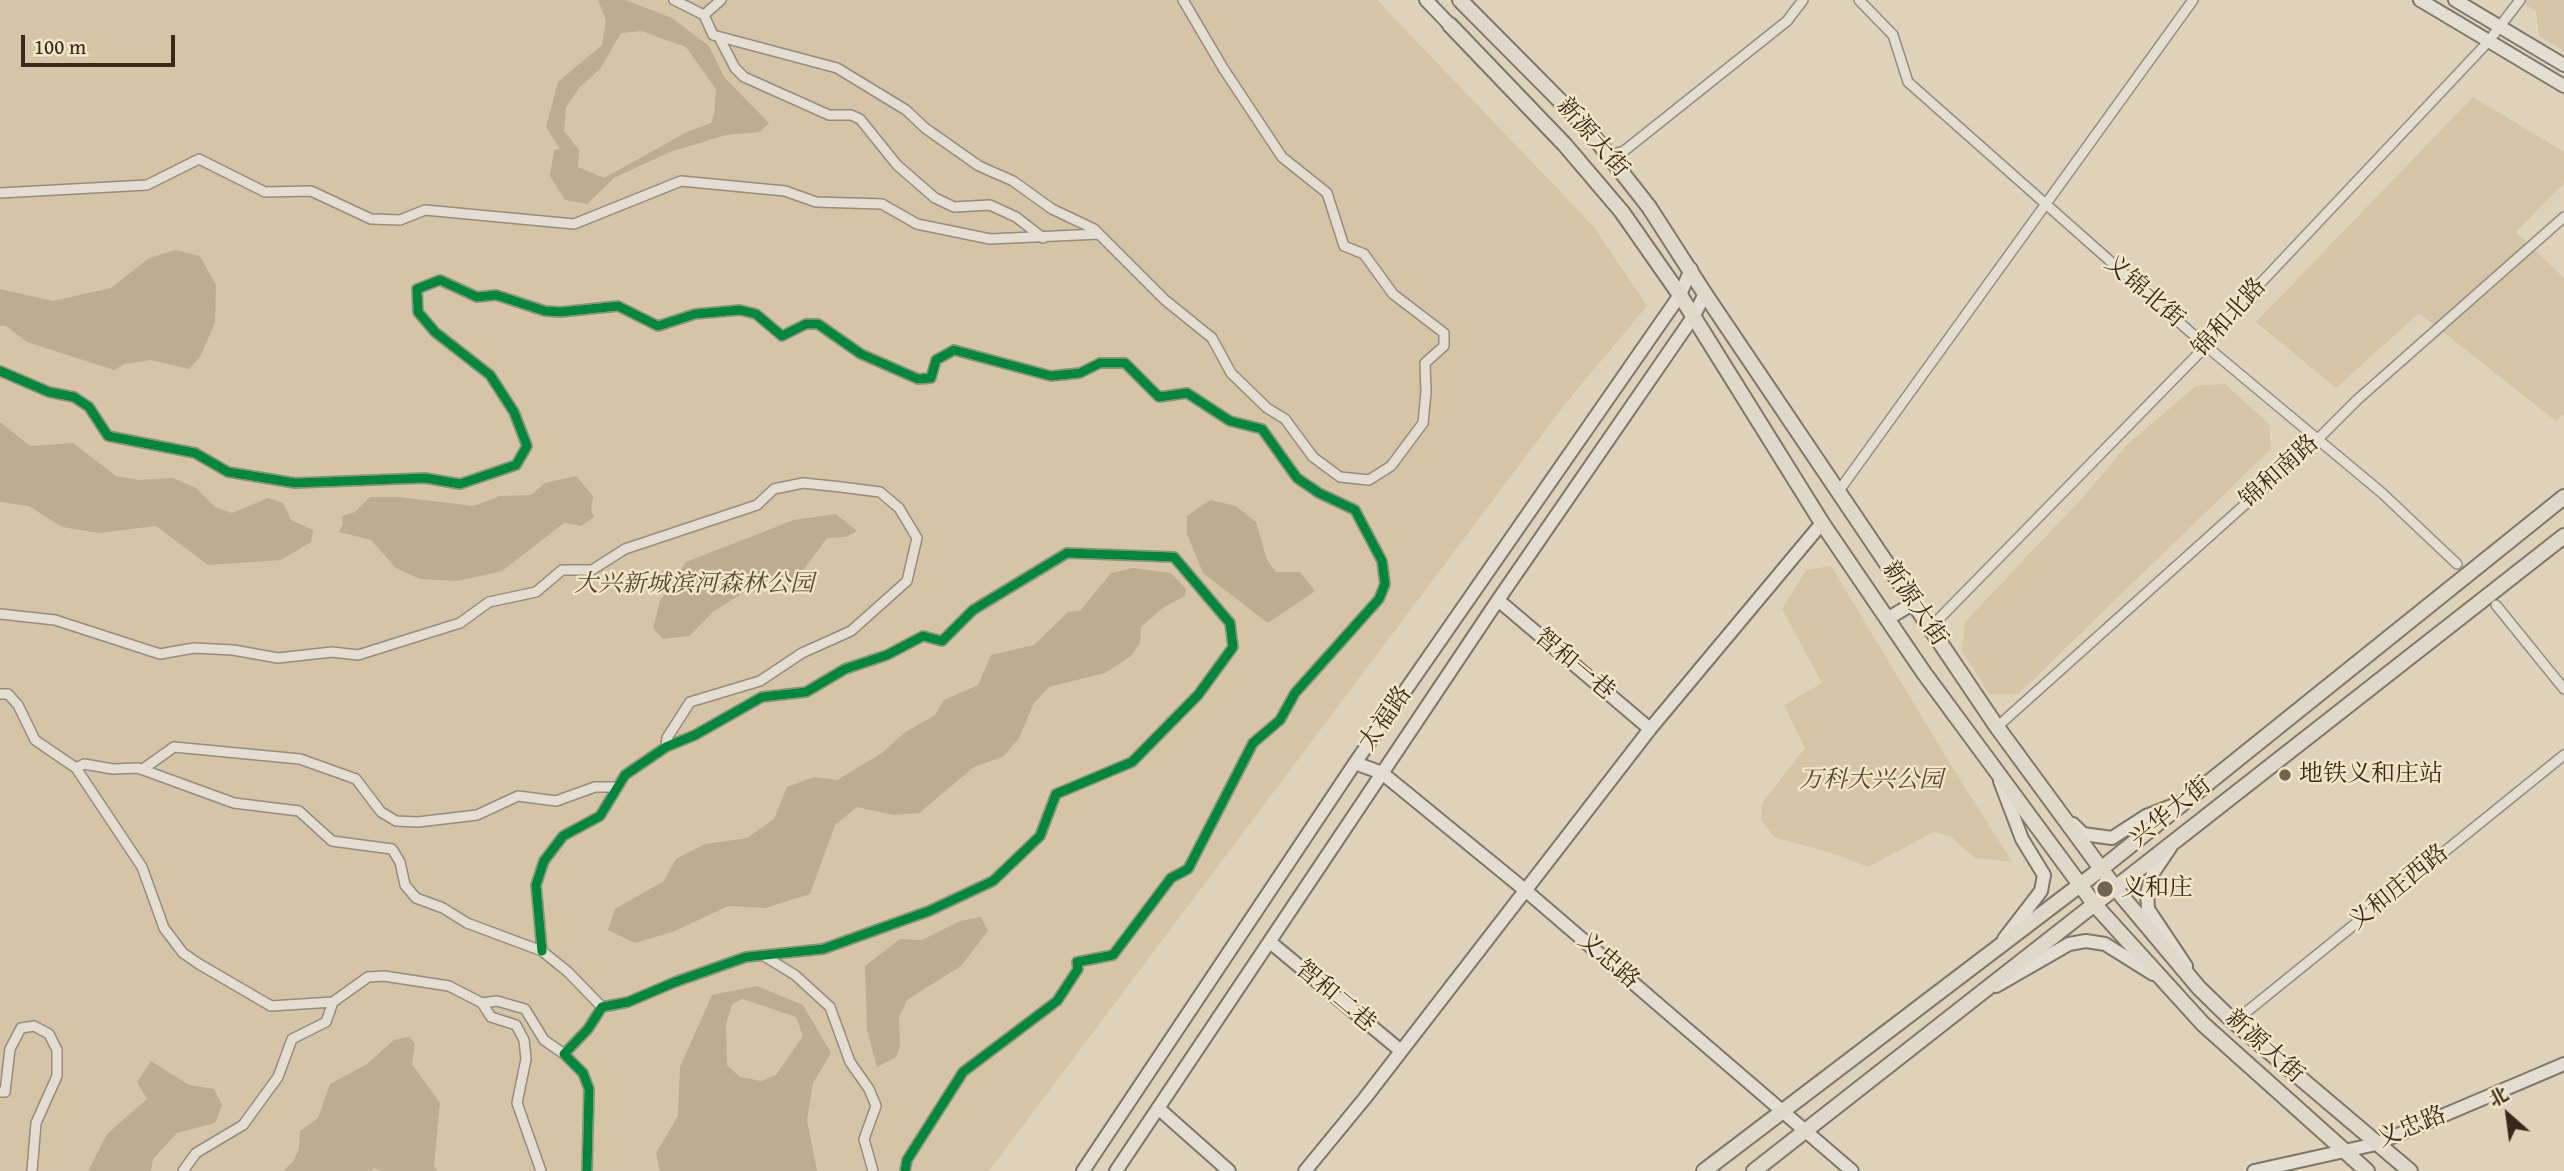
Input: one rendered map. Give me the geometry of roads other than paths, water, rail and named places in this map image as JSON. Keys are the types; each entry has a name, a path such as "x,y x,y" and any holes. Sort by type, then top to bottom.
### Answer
{"main road":[{"path":"1426,0 1565,145 1622,212 1680,295 1822,523 1887,619 2000,780 2095,905 2203,1024 2367,1171"},
{"name":"新源大街","path":"1460,0 1587,128 1649,207 1691,269 1704,294 1997,727 2116,889 2199,988 2234,1022 2410,1171"},
{"path":"2420,0 2564,86"},
{"path":"2455,0 2564,65"},
{"name":"太福路","path":"1083,1171 1355,763 1680,295 1691,269"},
{"name":"太福路","path":"1116,1171 1498,600 1693,317 1704,294"},
{"name":"兴华大街","path":"1704,1171 2101,869 2564,497"},
{"path":"1305,1171 1650,729 1822,523"},
{"name":"兴华大街","path":"1754,1171 2564,536"},
{"name":"智和一巷","path":"1498,600 1650,729"},
{"path":"1887,619 1914,603"},
{"name":"义忠路","path":"1355,763 1382,773 1525,890 1808,1130 1852,1171"},
{"path":"2000,780 2022,839 2044,875 2041,891 2001,945"},
{"path":"2045,793 2083,834 2099,838 2112,838 2146,816 2189,799"},
{"path":"2174,842 2153,873 2147,893 2148,909 2170,938 2199,988"},
{"path":"1989,989 2032,968 2069,944 2086,940 2105,944 2157,976"},
{"name":"智和二巷","path":"1270,942 1401,1051"},
{"name":"义忠路","path":"2254,1171 2376,1144 2564,1064"},
{"path":"1158,1108 1229,1171"}],"street":[{"path":"674,0 704,15 713,36 837,68 906,110 925,128 979,166 1013,181 1052,209 1098,234 1166,300 1212,338 1231,373 1247,391 1285,419 1313,457 1340,477 1369,480 1391,466 1423,422 1426,392 1424,363 1444,346 1444,333 1393,294 1364,254 1344,246 1327,193 1282,157 1223,68 1183,0"},
{"path":"704,15 720,0"},
{"path":"1608,155 1625,151 1787,21 1803,0"},
{"name":"义锦北街","path":"1859,0 1893,35 1908,82 2206,346 2319,438 2457,564"},
{"path":"1838,492 2193,0"},
{"name":"锦和北路","path":"1930,628 2206,346 2223,323 2488,42 2520,0"},
{"path":"719,37 735,68 744,77 829,115 851,115 860,119 897,165 935,198 954,207 989,205 1016,217 1043,238"},
{"path":"0,193 148,185 199,159 265,192 311,191 371,219 400,220 425,210 573,224 681,181 785,191 816,202 882,204 917,224 990,239 1098,234"},
{"name":"锦和南路","path":"1997,727 2319,438 2357,400 2564,217"},
{"path":"0,371 48,392 74,397 89,407 108,436 195,453 228,472 295,483 425,478 460,484 516,465 527,446 514,412 490,375 461,354 418,312 417,289 440,280 477,297 496,295 545,311 618,306 658,326 695,314 740,310 756,314 782,336 806,324 818,324 861,354 918,379 931,378 936,360 954,350 1051,376 1080,373 1101,363 1125,363 1159,397 1187,393 1230,421 1262,429 1297,478 1319,493 1355,510 1382,561 1385,584 1379,599 1295,693 1280,720 1253,743 1188,869 1171,878 1113,955 1077,962 1078,970 1056,1001 964,1072 906,1160 905,1171"},
{"path":"0,614 66,623 160,654 194,648 233,650 278,658 332,652 358,655 460,623 489,602 536,592 562,570 592,570 625,549 757,505 775,489 803,483 841,486 880,492 899,508 917,538 907,582 851,631 802,653 760,681 690,702 667,738 666,747"},
{"path":"542,951 536,885 544,860 563,836 600,816 625,775 666,747 695,736 762,697 806,692 845,670 887,655 923,636 942,641 974,610 1068,553 1174,557 1230,623 1233,648 1198,695 1132,762 1056,794 1040,836 993,881 929,911 824,949 746,957 674,982 628,1002 602,1007 588,1029 564,1054"},
{"path":"2496,605 2564,689"},
{"path":"0,694 8,694 19,705 35,740 76,768 142,867 164,928 183,953 271,1006 333,1002 368,977 384,976 449,986 482,1003 491,1017 516,1025 524,1040 526,1059 517,1103 541,1171"},
{"path":"143,769 174,747 300,759 356,779 381,811 396,821 418,822 477,815 518,796 556,801 595,787 618,786"},
{"name":"义和庄西路","path":"2234,1022 2564,755"},
{"path":"76,768 84,764 113,769 143,769 234,803 299,811 332,841 392,849 400,862 405,885 416,898 443,908 467,923 542,951 568,972 602,1007"},
{"path":"764,956 795,975 830,1007 850,1062 869,1088 876,1107 864,1139 873,1171"},
{"path":"482,1003 497,1001 525,1009 544,1040 564,1054 583,1073 589,1088 587,1171"},
{"path":"183,1171 196,1153 243,1125 278,1076 292,1039 326,1022 333,1002"},
{"path":"0,1092 5,1092 10,1049 21,1028 34,1026 49,1034 57,1049 57,1076 36,1123 32,1171"}],"place":[{"name":"地铁义和庄站","path":"2285,775"},
{"name":"义和庄","path":"2105,889"}],"park label":[{"name":"大兴新城滨河森林公园","path":"694,585"},
{"name":"万科大兴公园","path":"1871,781"}]}
